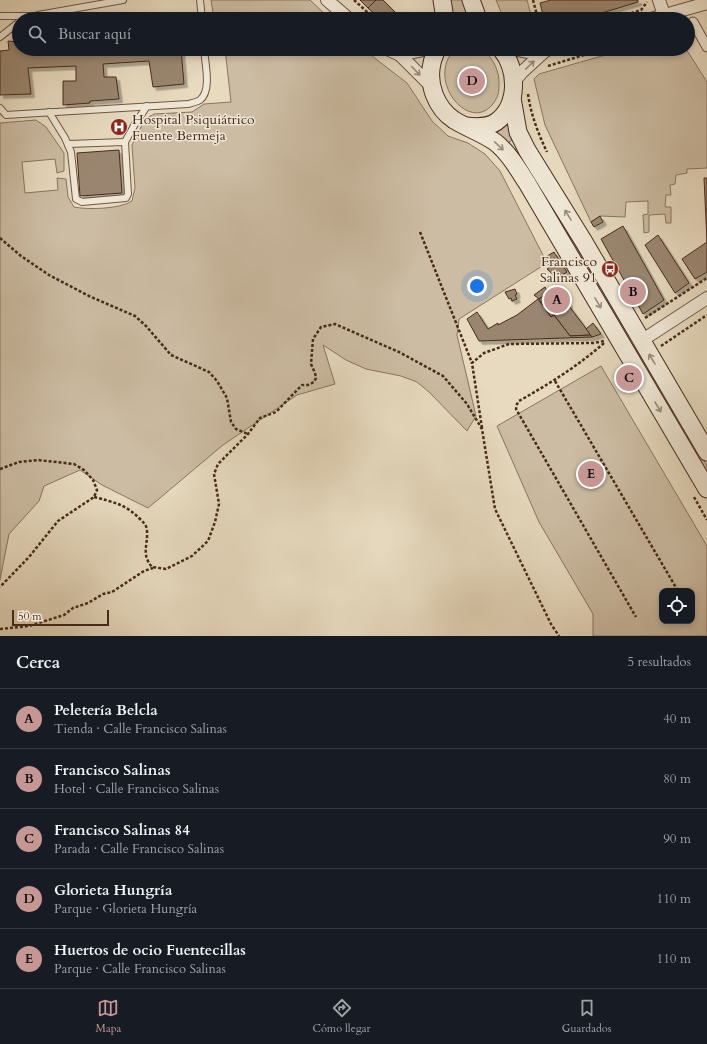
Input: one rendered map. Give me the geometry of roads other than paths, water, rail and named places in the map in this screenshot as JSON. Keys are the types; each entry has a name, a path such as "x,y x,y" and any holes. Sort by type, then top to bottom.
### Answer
{"main road":[{"path":"442,0 445,12"},
{"path":"471,0 475,12"},
{"path":"434,56 430,77 432,87 442,108 452,119 496,143 516,166 707,490"},
{"path":"465,126 479,128 495,122 506,111 521,84 505,56"},
{"path":"512,98 518,132 527,150 586,245 707,452"}],"street":[{"path":"327,0 341,12"},
{"path":"659,0 663,12"},
{"path":"674,12 707,2"},
{"path":"695,27 707,47"},
{"path":"401,56 432,87"},
{"path":"521,84 543,56"},
{"path":"641,341 707,298"}],"lane":[{"path":"55,12 123,0"},
{"path":"200,0 201,12"},
{"path":"0,16 12,16"},
{"path":"0,37 12,28"},
{"path":"0,108 6,115 188,104 199,100 206,94 207,84 205,56"},
{"path":"49,112 68,144 71,152 76,199 82,202 126,198 128,194 125,142 147,106"},
{"path":"68,144 125,142"}],"place":[{"name":"Glorieta Hungría","path":"472,81"},
{"name":"Hospital Psiquiátrico Fuente Bermeja","path":"119,127"},
{"name":"Francisco Salinas 91","path":"610,269"},
{"name":"Francisco Salinas","path":"633,292"},
{"name":"Peletería Belcla","path":"557,300"},
{"name":"Francisco Salinas 84","path":"629,378"},
{"name":"Huertos de ocio Fuentecillas","path":"591,474"}]}
